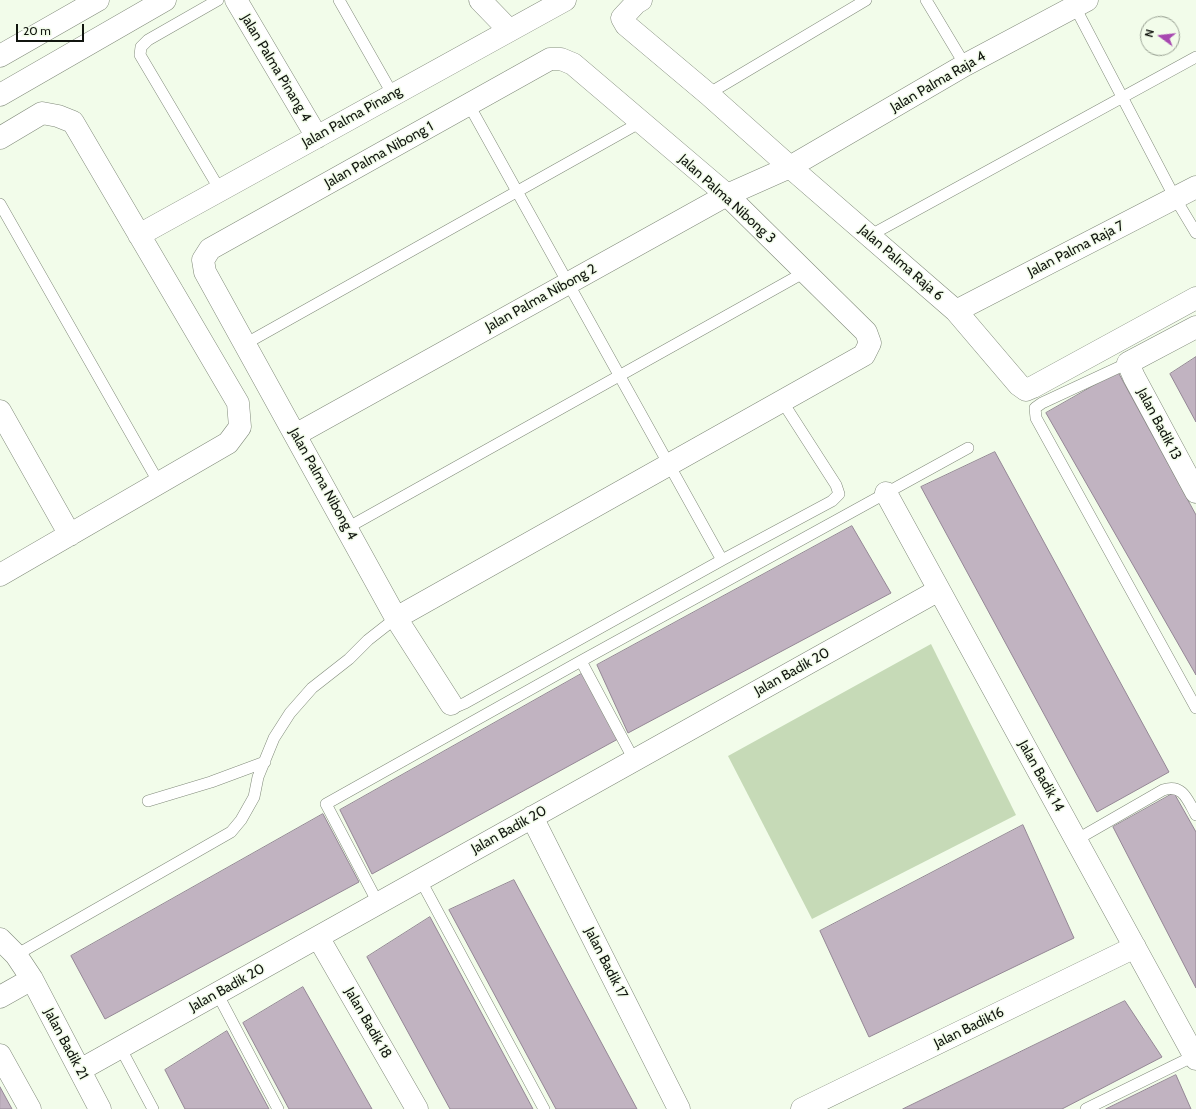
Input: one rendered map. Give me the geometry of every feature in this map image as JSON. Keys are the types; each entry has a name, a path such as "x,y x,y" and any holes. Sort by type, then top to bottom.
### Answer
{"street":[{"path":"0,56 98,0"},
{"path":"0,95 165,0"},
{"name":"Jalan Palma Pinang 4","path":"236,0 317,137"},
{"path":"480,0 509,30"},
{"name":"Jalan Palma Pinang","path":"139,235 565,0"},
{"name":"Jalan Palma Raja 6","path":"641,0 636,3 622,18 626,25 708,94 956,311 1019,385 1026,390 1033,388 1196,298"},
{"name":"Jalan Palma Raja 4","path":"790,167 965,65 1081,3"},
{"name":"Jalan Palma Nibong 1","path":"202,260 210,249 550,59 561,59"},
{"name":"Jalan Palma Nibong 3","path":"561,59 573,64 727,195 866,332 870,343 864,355 782,401"},
{"path":"0,138 42,113 58,116 73,122 238,403 240,427 228,443 0,575"},
{"name":"Jalan Palma Nibong 2","path":"295,435 727,195 790,167"},
{"name":"Jalan Palma Raja 7","path":"956,311 1196,187"},
{"name":"Jalan Palma Nibong 4","path":"202,260 205,272 396,618 451,704"},
{"path":"1131,370 1196,327"},
{"name":"Jalan Badik 13","path":"1131,370 1196,492"},
{"path":"396,618 782,401"},
{"path":"0,411 70,535"},
{"name":"Jalan Badik 14","path":"886,493 1195,1057"},
{"name":"Jalan Badik 20","path":"80,1070 939,590"},
{"name":"Jalan Badik 17","path":"532,817 679,1109"},
{"name":"Jalan Badik 18","path":"318,937 417,1109"},
{"name":"Jalan Badik 21","path":"0,940 16,955 32,979 100,1109"},
{"name":"Jalan Badik16","path":"811,1107 1135,947"},
{"path":"0,997 32,979"},
{"path":"0,1055 30,1109"}],"lane":[{"path":"218,0 148,40 140,47 140,55 220,190"},
{"path":"339,0 393,95"},
{"path":"708,94 866,0"},
{"path":"926,0 965,65"},
{"path":"1081,3 1122,97 1175,198 1196,233"},
{"path":"870,236 1196,57"},
{"path":"469,105 722,560"},
{"path":"245,344 641,122"},
{"path":"0,204 159,483"},
{"path":"347,528 805,272"},
{"path":"1131,370 1042,403 1035,408 1036,418 1196,708"},
{"path":"451,704 458,706 465,703 722,560 832,501 839,494 836,486 782,401"},
{"path":"378,903 326,804 968,448"},
{"path":"16,955 231,832 241,820 254,798 258,777 274,738 286,719 307,693 349,659 379,630 396,618"},
{"path":"581,662 634,760"},
{"path":"148,801 210,782 265,762"},
{"path":"1076,840 1169,788 1176,788 1182,792 1196,815"},
{"path":"420,879 544,1109"},
{"path":"217,993 278,1109"},
{"path":"120,1047 153,1109"},
{"path":"1086,1109 1195,1057"}],"green space":[{"path":"931,644 1016,815 812,919 728,756"}],"building":[{"path":"1196,357 1196,422 1170,374"},
{"path":"1118,372 1196,515 1196,675 1046,413"},
{"path":"995,452 1169,772 1097,812 921,487"},
{"path":"852,526 891,593 628,733 597,665"},
{"path":"583,673 618,739 372,874 340,810"},
{"path":"1174,793 1196,832 1196,988 1113,827"},
{"path":"323,814 359,882 105,1019 71,956"},
{"path":"1023,825 1074,938 869,1037 820,931"},
{"path":"514,880 637,1109 556,1109 449,910"},
{"path":"430,917 533,1109 450,1109 367,957"},
{"path":"303,987 372,1109 289,1109 243,1023"},
{"path":"1125,1001 1162,1057 1062,1109 903,1109"},
{"path":"227,1031 269,1109 185,1109 165,1070"},
{"path":"1176,1075 1191,1109 1106,1109"},
{"path":"0,1087 12,1109 0,1109"}]}
